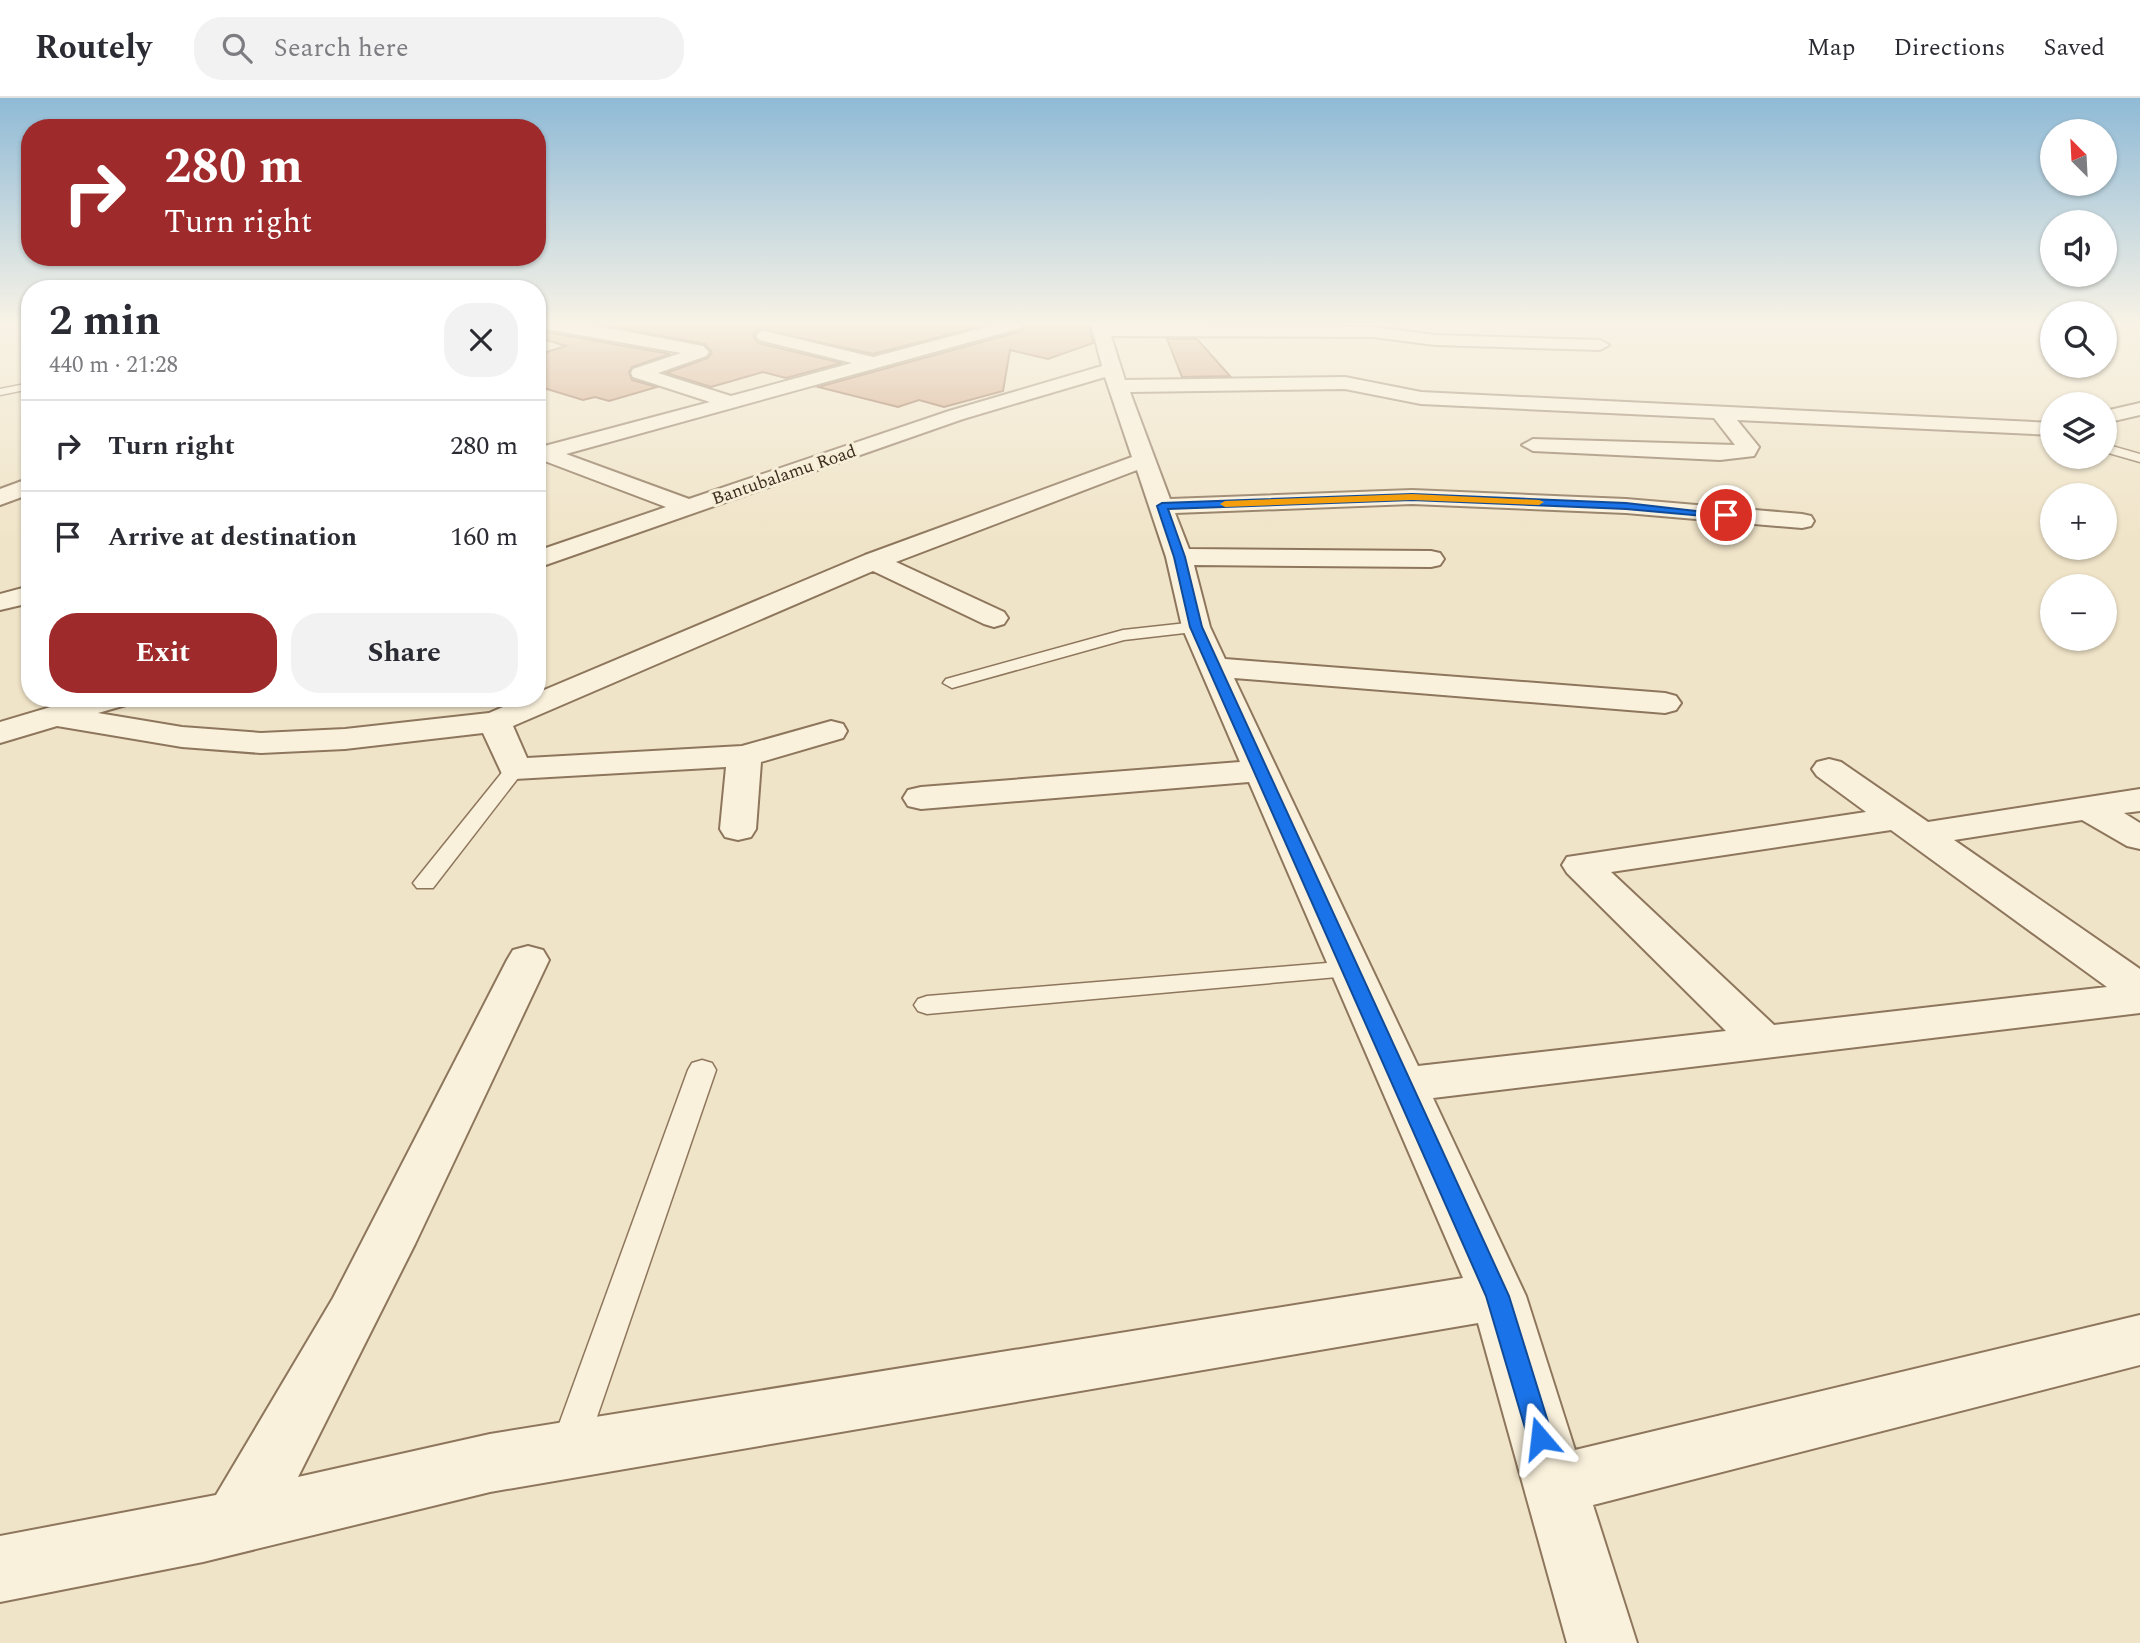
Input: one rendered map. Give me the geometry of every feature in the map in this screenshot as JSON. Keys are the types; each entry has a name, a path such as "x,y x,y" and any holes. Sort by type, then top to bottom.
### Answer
{"street":[{"path":"712,396 731,402"},
{"path":"546,450 752,396"},
{"name":"Bantubalamu Road","path":"546,556 956,415 1035,396"},
{"path":"1122,396 1179,557 1196,627 1498,1296 1602,1643"},
{"name":"Bantubalamu Road","path":"1403,396 1719,411 2040,430"},
{"path":"2117,414 2140,408"},
{"path":"1532,445 1720,453 1746,451 1748,447 1744,441 1719,411"},
{"path":"546,453 690,508"},
{"path":"546,700 874,561 1146,459"},
{"path":"0,498 21,489"},
{"path":"1162,506 1412,497 1626,506 1802,521"},
{"path":"1179,557 1431,559"},
{"path":"874,561 994,618"},
{"path":"1214,667 1665,703"},
{"path":"0,733 88,707"},
{"path":"59,717 182,737 261,743 345,739 495,722 530,707"},
{"path":"495,722 515,769 744,756 831,731"},
{"path":"738,828 744,756"},
{"path":"1829,769 2140,990"},
{"path":"921,798 1261,771"},
{"path":"1763,1042 1581,865 2140,800"},
{"path":"2088,808 2140,838"},
{"path":"236,1522 275,1459 358,1302 528,960"},
{"path":"1403,1085 2140,998"},
{"path":"0,1569 236,1522 490,1463 1498,1296"},
{"path":"1555,1485 2140,1340"}],"lane":[{"path":"2117,451 2140,458"},
{"path":"952,684 1123,635 1196,627"},
{"path":"425,883 515,769"},
{"path":"927,1005 1351,969"},
{"path":"568,1449 702,1070"}],"building":[{"path":"570,396 626,396 609,401 595,397 583,400"},
{"path":"854,396 984,396 944,407 919,400 898,407"}],"slow traffic":[{"path":"1225,504 1412,497 1539,502"}],"route":[{"path":"1540,1438 1498,1296 1196,627 1179,557 1162,506 1412,497 1626,506 1726,515"}]}
